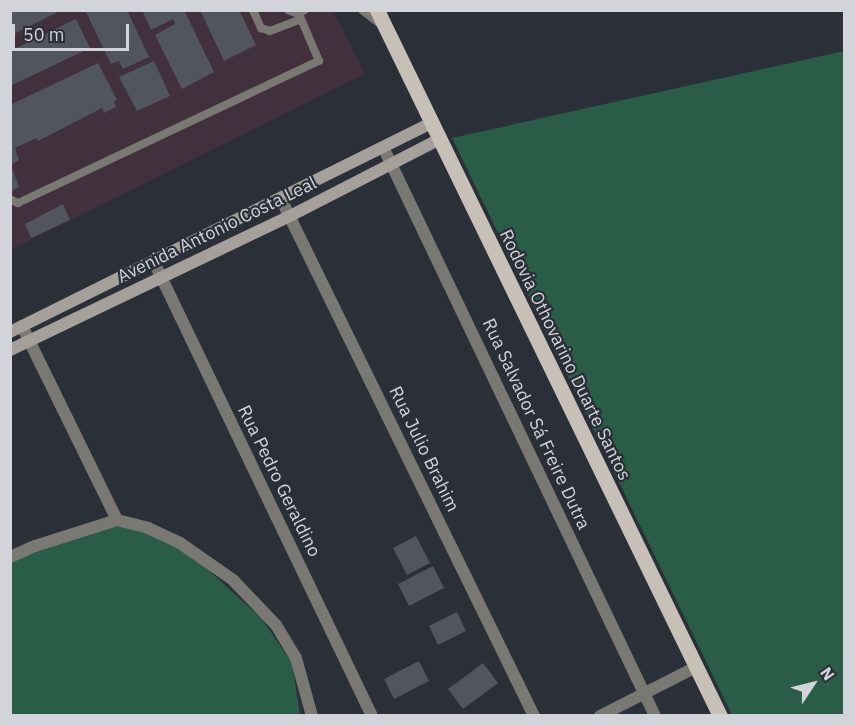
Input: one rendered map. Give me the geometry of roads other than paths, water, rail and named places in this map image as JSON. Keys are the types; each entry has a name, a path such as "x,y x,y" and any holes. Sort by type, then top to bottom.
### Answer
{"main road":[{"name":"Rodovia Othovarino Duarte Santos","path":"377,10 438,140 720,716"}],"street":[{"name":"Avenida Antonio Costa Leal","path":"16,329 384,149 431,123"},
{"name":"Avenida Antonio Costa Leal","path":"10,350 290,216 438,140"},
{"name":"Rua Salvador Sá Freire Dutra","path":"384,149 655,716"},
{"name":"Rua Julio Brahim","path":"281,199 534,716"},
{"name":"Rua Pedro Geraldino","path":"154,262 372,716"},
{"path":"16,329 28,341 117,520"},
{"path":"10,557 35,546 117,520 148,528 180,543 233,580 276,625 296,658 312,716"},
{"path":"600,716 696,668"}],"lane":[{"path":"253,10 261,28 270,31 302,14"},
{"path":"288,10 302,14"},
{"path":"362,10 385,27"},
{"path":"10,199 18,203 319,61 302,14"}]}
